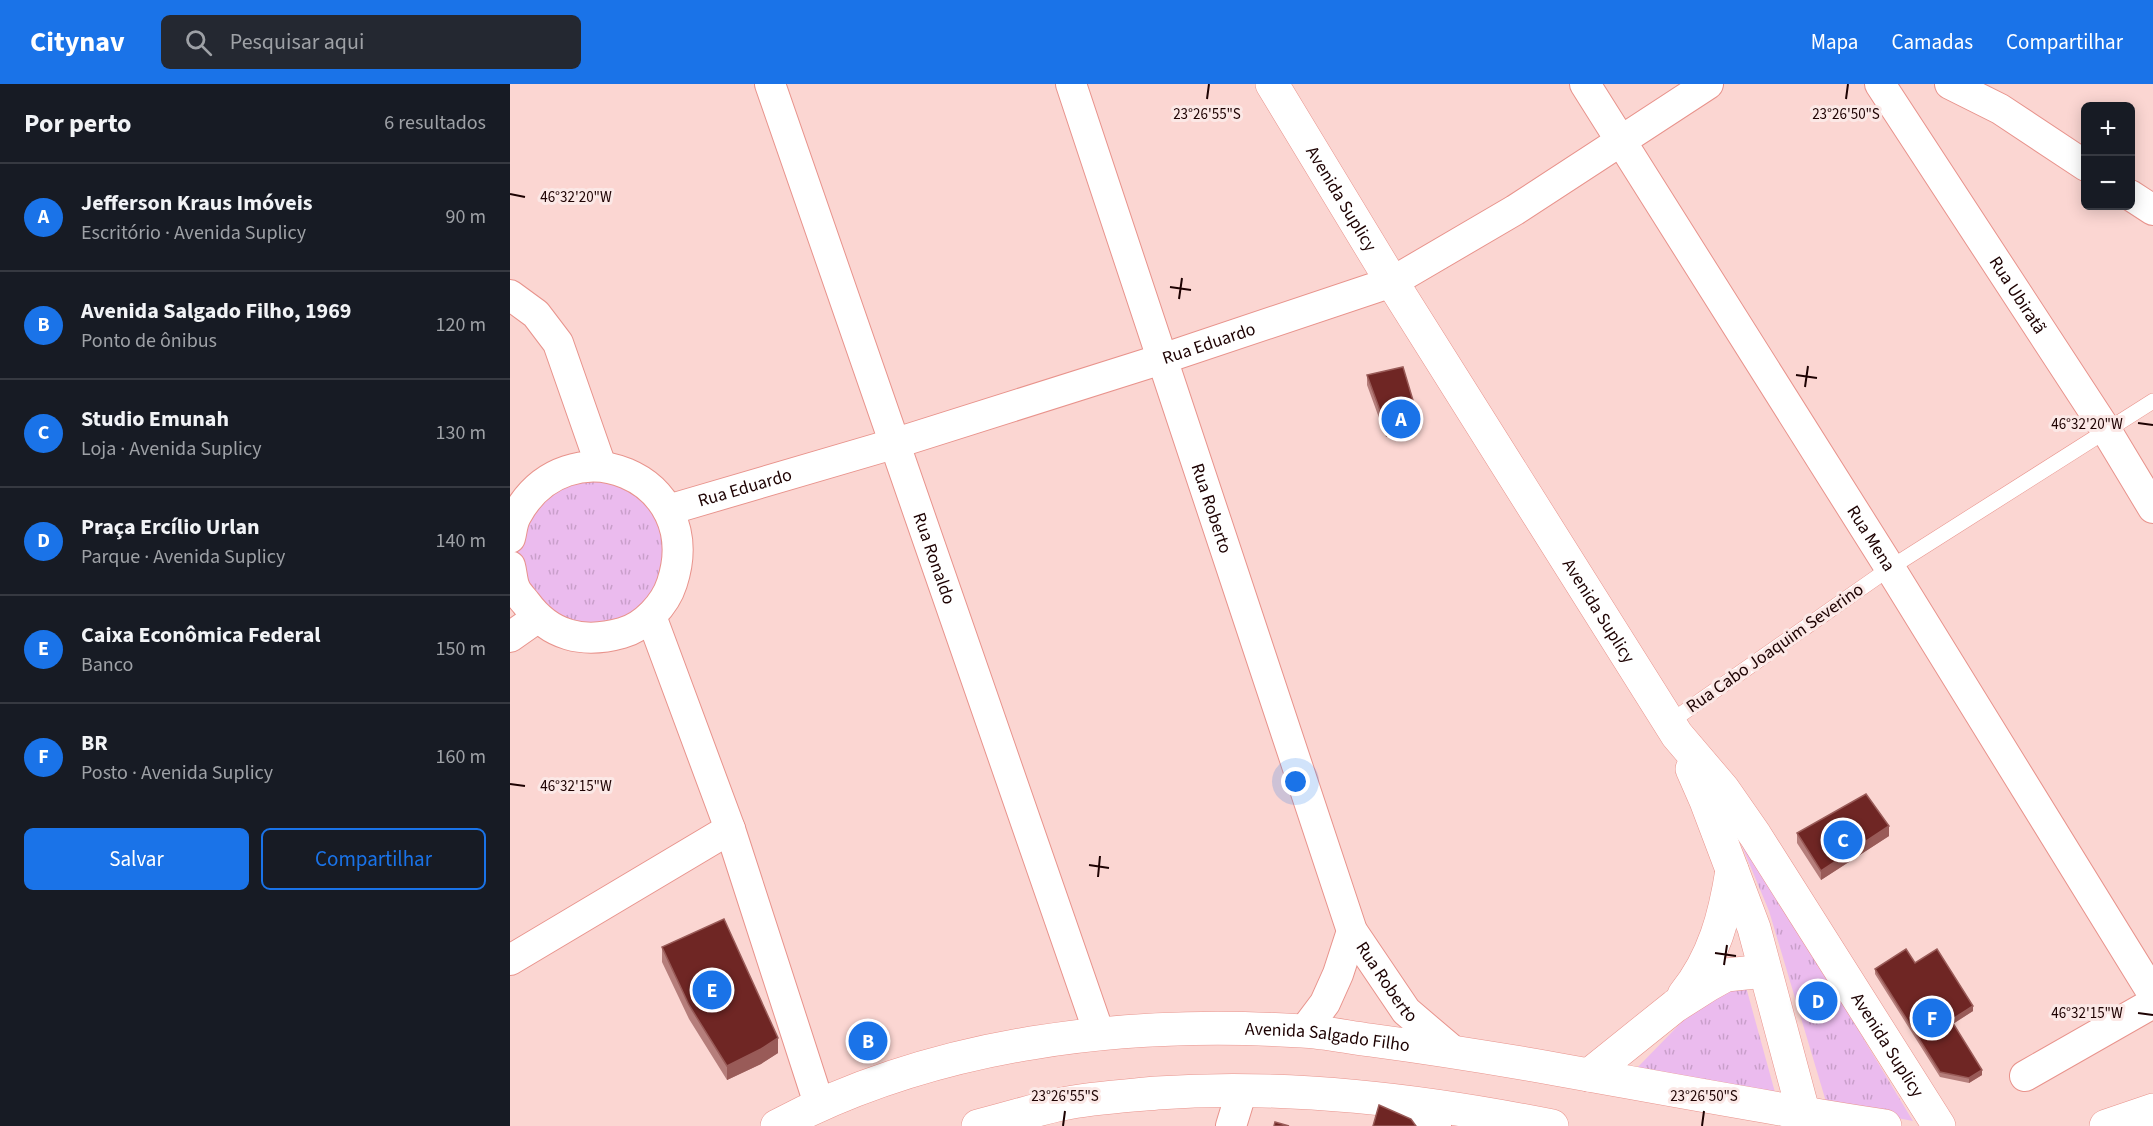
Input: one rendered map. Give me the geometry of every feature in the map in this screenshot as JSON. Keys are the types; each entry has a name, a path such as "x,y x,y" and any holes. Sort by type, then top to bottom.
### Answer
{"main road":[{"name":"Avenida Suplicy","path":"1272,84 1392,282 1673,728 1723,789 1755,835 1938,1126"},
{"path":"1673,728 1706,801 1754,928 1805,1120"},
{"path":"1589,1075 1675,1005 1696,980 1707,960 1726,905 1732,870"},
{"path":"1675,1005 1726,975 1765,971"},
{"name":"Avenida Salgado Filho","path":"777,1126 819,1104 856,1089 967,1055 1099,1033 1188,1029 1304,1031 1453,1051 1630,1082 1805,1120 1885,1126"},
{"path":"1630,1082 1638,1037"},
{"path":"978,1126 1063,1104 1138,1095 1242,1090 1319,1093 1402,1101 1517,1123 1552,1126"},
{"path":"2106,1126 2153,1110"}],"street":[{"name":"Rua Ronaldo","path":"770,84 1099,1033"},
{"name":"Rua Roberto","path":"1071,84 1352,931 1406,1011 1453,1051"},
{"name":"Rua Mena","path":"1585,84 1890,568 2153,994"},
{"name":"Rua Eduardo","path":"668,510 893,444 1162,359 1392,282 1515,210 1708,84"},
{"name":"Rua Ubiratã","path":"1880,84 2106,430 2153,508"},
{"path":"1950,84 2000,109 2081,163"},
{"path":"2135,198 2153,210"},
{"path":"510,295 536,314 558,343 601,466"},
{"path":"510,538 514,518 535,489 566,471 601,466 621,470 640,480 656,493 668,510 678,537 678,566 669,593 651,616 625,633 595,639 564,634 537,618 515,589 510,566"},
{"path":"651,616 730,829 819,1104"},
{"path":"510,637 537,618"},
{"path":"510,960 730,829"},
{"name":"Rua Roberto","path":"1304,1031 1325,1004 1352,931"},
{"path":"2025,1076 2153,1003"},
{"path":"1232,1126 1242,1090"},
{"path":"1402,1101 1436,1126"}],"lane":[{"name":"Rua Cabo Joaquim Severino","path":"1673,728 1890,568 2153,401"}],"green space":[{"path":"561,480 628,480 671,530 662,597 606,633 542,614 514,553 517,530"},
{"path":"1729,815 1913,1121 1827,1105 1769,911"},
{"path":"1746,987 1776,1096 1635,1070 1707,996"}],"building":[{"path":"1403,367 1418,417 1386,427 1367,375"},
{"path":"1866,794 1889,826 1821,871 1797,833"},
{"path":"724,919 778,1038 727,1066 689,1005 662,947"},
{"path":"1906,949 1915,963 1937,949 1973,1006 1951,1020 1982,1070 1969,1078 1940,1072 1875,969"},
{"path":"1379,1105 1411,1119 1416,1126 1373,1126"},
{"path":"1275,1122 1289,1126 1274,1126"}],"place":[{"name":"Jefferson Kraus Imóveis","path":"1401,419"},
{"name":"Studio Emunah","path":"1843,840"},
{"name":"Caixa Econômica Federal","path":"712,990"},
{"name":"Praça Ercílio Urlan","path":"1818,1001"},
{"name":"BR","path":"1932,1018"},
{"name":"Avenida Salgado Filho, 1969","path":"868,1041"}]}
